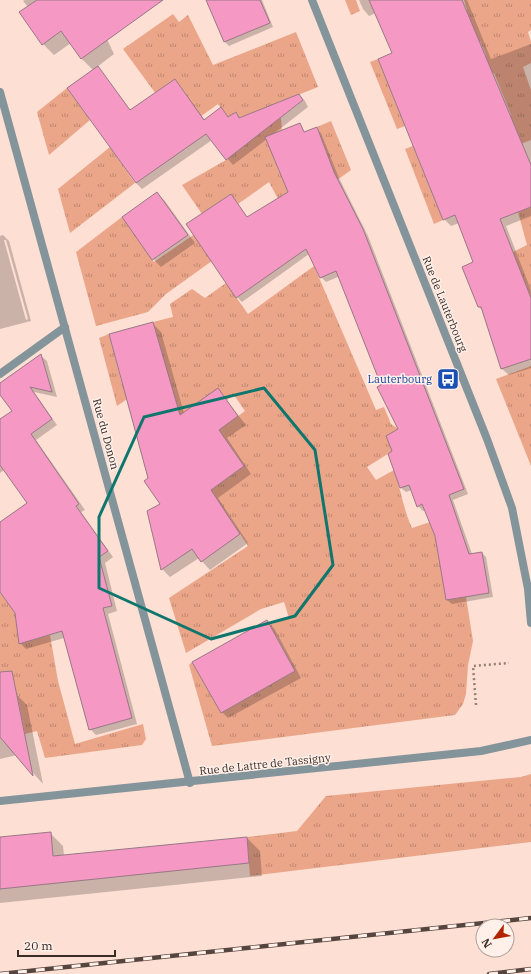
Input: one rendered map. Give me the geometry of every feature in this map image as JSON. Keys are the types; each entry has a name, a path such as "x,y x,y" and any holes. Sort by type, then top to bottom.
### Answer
{"street":[{"name":"Rue de Lauterbourg","path":"312,0 487,439 512,508 528,589 531,623"},
{"name":"Rue du Donon","path":"0,92 190,783"},
{"path":"0,374 65,327"},
{"name":"Rue de Lattre de Tassigny","path":"0,801 190,783 481,751 531,740"}],"path":[{"path":"476,704 473,666 509,663"}],"highlighted area":[{"path":"264,388 315,450 333,565 295,616 211,639 99,588 99,517 144,417"}],"green space":[{"path":"345,0 356,0 360,11 351,15"},
{"path":"464,0 531,0 531,30 528,32 531,42 531,63 523,67 531,90 531,140 495,154 479,128 511,115 494,73 462,86 456,67 486,55 480,41 439,58 417,30 467,10"},
{"path":"173,14 179,22 188,15 213,65 296,32 318,87 240,118 236,112 228,117 218,104 176,134 186,94 175,80 156,94 123,49"},
{"path":"378,59 405,126 397,129 370,62"},
{"path":"67,88 90,120 49,155 37,112"},
{"path":"281,118 282,131 275,160 279,172 282,171 290,190 334,172 317,127 331,121 351,170 287,216 269,182 238,204 231,194 202,214 182,185 226,160 249,142 243,126 258,128"},
{"path":"413,146 443,220 434,224 405,149"},
{"path":"110,147 135,183 70,233 58,189"},
{"path":"531,207 531,302 513,252 527,245 518,212"},
{"path":"122,217 154,262 199,231 230,248 166,294 148,312 96,326 76,252"},
{"path":"314,266 376,410 384,407 391,424 397,428 405,443 367,467 376,480 394,470 406,513 412,528 430,522 466,597 473,641 468,665 466,694 463,704 455,715 212,746 189,665 192,662 221,712 295,671 277,637 266,626 289,618 284,602 261,609 186,653 169,598 248,546 211,490 244,466 219,430 245,411 234,395 184,430 166,372 153,322 173,317 170,304 192,289 205,298 226,283 248,314"},
{"path":"109,334 122,384 166,372 117,406 99,338"},
{"path":"531,366 531,466 496,379"},
{"path":"0,592 23,624 19,643 50,635 58,681 75,744 143,724 146,739 142,745 45,758 37,731 25,734 17,694 0,697"},
{"path":"531,774 531,842 250,876 247,837 297,831 326,796 521,777"}],"building":[{"path":"37,0 163,0 81,59 61,31 42,45 19,12"},
{"path":"206,0 260,0 270,23 224,42"},
{"path":"369,0 462,0 531,165 531,207 500,219 531,298 531,359 501,369 481,307 478,307 462,267 473,262 455,215 443,220 378,59 392,53"},
{"path":"98,66 130,110 175,79 204,120 221,107 228,117 236,112 239,118 299,94 303,100 226,160 206,134 136,183 67,88"},
{"path":"300,123 304,132 317,127 334,172 363,229 464,489 449,495 469,554 482,552 489,593 446,600 435,536 422,504 417,507 409,485 400,488 388,454 392,451 386,436 398,429 377,387 381,385 336,271 320,278 306,249 236,298 186,224 231,194 247,217 288,192 265,137"},
{"path":"157,192 188,235 152,260 122,217"},
{"path":"153,322 180,415 218,388 238,416 219,430 244,466 211,490 240,534 201,562 192,549 161,570 147,511 160,504 144,481 148,478 109,334"},
{"path":"41,354 52,392 30,387 52,419 31,434 79,504 76,506 108,551 99,557 112,606 103,608 132,718 89,730 62,631 19,644 15,613 0,592 0,522 27,503 0,465 0,419 12,411 0,395 0,383"},
{"path":"267,620 295,671 221,713 192,662"},
{"path":"12,671 33,776 0,737 0,672"},
{"path":"51,832 53,856 247,837 249,863 0,889 0,837"}],"railway":[{"path":"0,974 531,918"},
{"path":"489,974 531,969"}],"place":[{"name":"Lauterbourg","path":"448,379"}]}
